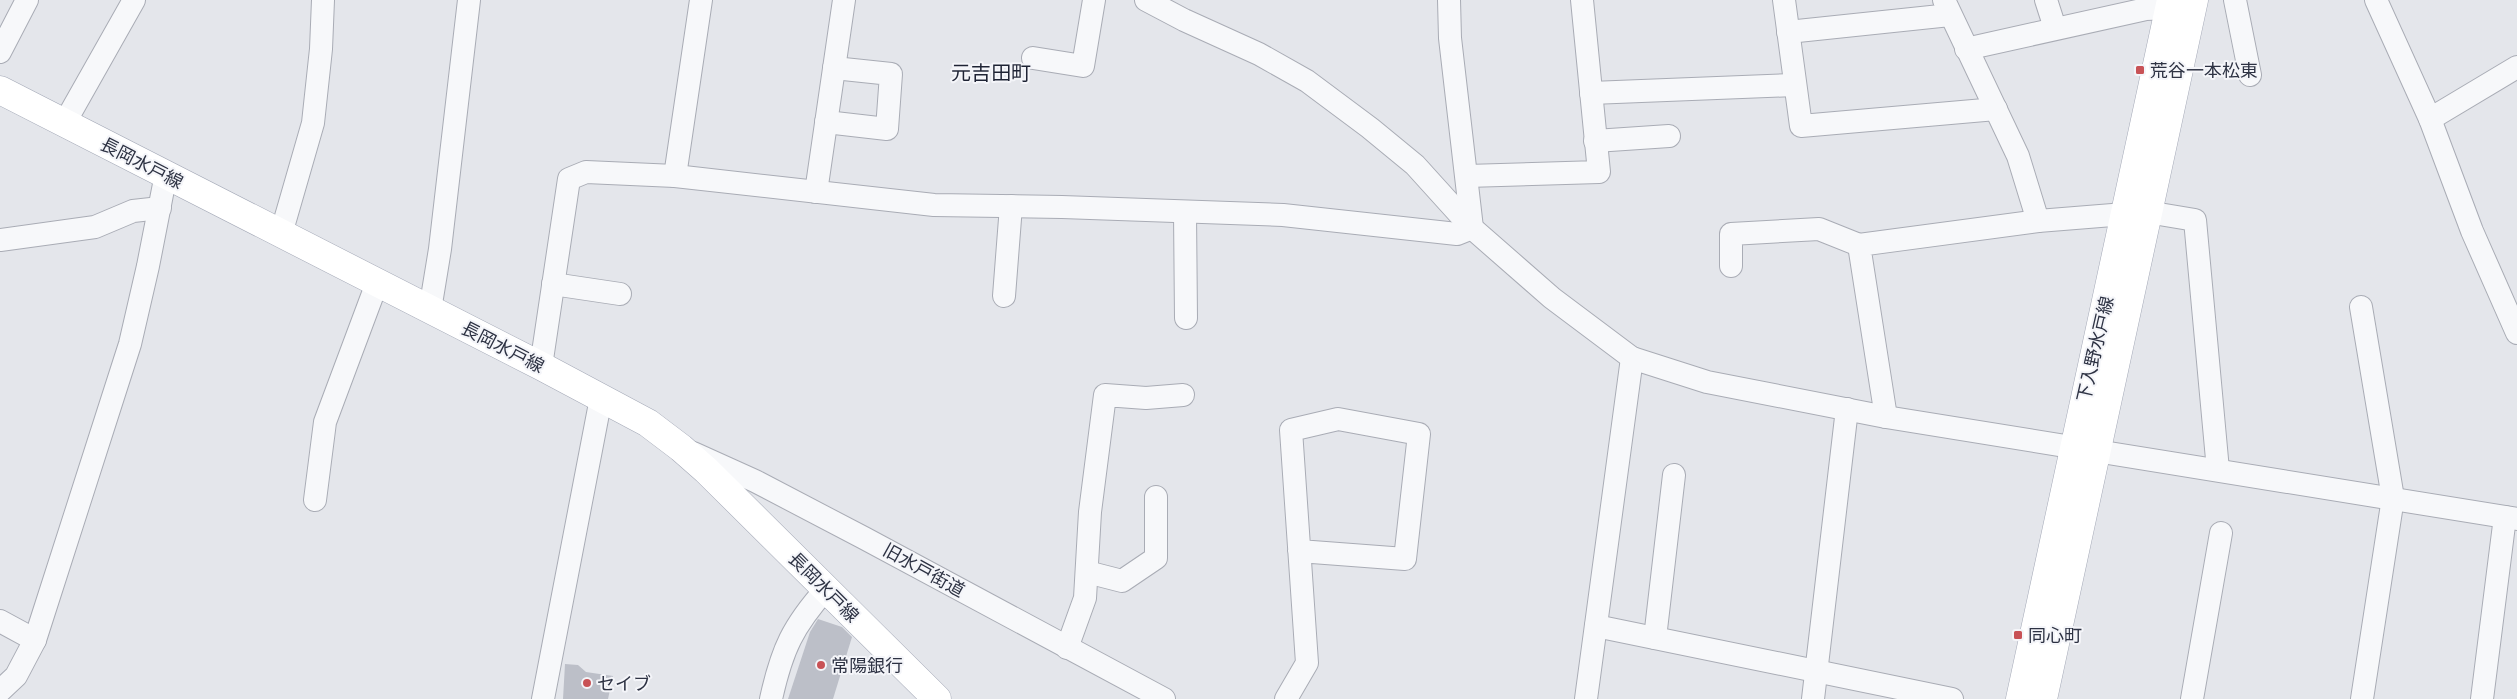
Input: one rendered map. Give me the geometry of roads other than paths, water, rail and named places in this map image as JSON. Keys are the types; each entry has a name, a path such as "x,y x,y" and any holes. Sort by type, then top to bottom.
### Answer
{"main road":[{"name":"下入野水戸線","path":"2020,699 2085,448 2136,213 2178,3"},
{"name":"長岡水戸線","path":"0,90 541,366 648,423 681,448 937,699"},
{"name":"下入野水戸線","path":"2043,699 2085,448"}],"street":[{"path":"0,52 27,0"},
{"path":"64,124 134,0"},
{"path":"281,234 313,123 321,49 323,0"},
{"path":"430,310 440,249 469,0"},
{"path":"675,176 701,0"},
{"path":"816,192 844,0"},
{"path":"1033,58 1083,66 1094,0"},
{"path":"1146,0 1184,20 1259,54 1306,81 1370,128 1415,165 1472,228 1552,298 1632,358 1707,382 1847,409 2511,518 2482,699"},
{"path":"1449,0 1450,38 1472,228"},
{"path":"1467,176 1598,172 1582,0"},
{"path":"1784,0 1801,126 1996,108"},
{"path":"2046,0 2055,28"},
{"path":"2235,0 2250,76"},
{"path":"2376,0 2430,119 2472,231 2517,332"},
{"path":"1966,49 2055,28 2178,3"},
{"path":"1788,32 1947,8 2018,156 2038,221"},
{"path":"2430,119 2517,67"},
{"path":"826,122 887,128 891,74 834,68"},
{"path":"1591,93 1794,85"},
{"path":"1595,141 1670,136"},
{"path":"541,366 569,179 586,172 675,176 934,206 1011,206 1283,215 1457,234 1472,228"},
{"path":"0,691 16,676 35,640 130,344 166,174"},
{"path":"1004,296 1011,206"},
{"path":"0,240 94,227 133,211 160,208"},
{"path":"1186,213 1186,318"},
{"path":"1731,266 1731,234 1820,229 1859,245 2038,221 2136,213 2195,220 2218,470"},
{"path":"1859,245 1886,416"},
{"path":"316,500 325,422 377,283"},
{"path":"553,284 620,294"},
{"path":"2361,307 2393,498 2362,699"},
{"path":"1586,699 1632,358"},
{"path":"1067,648 1085,598 1090,512 1105,395 1146,398 1183,395"},
{"path":"543,699 601,398"},
{"path":"1813,699 1847,409"},
{"path":"1286,699 1307,663 1299,551 1291,430 1338,419 1419,434 1405,559 1299,551"},
{"name":"旧水戸街道","path":"681,448 761,484 1164,699"},
{"path":"1655,638 1674,475"},
{"path":"1087,572 1122,582 1156,558 1156,497"},
{"path":"2192,699 2221,533"},
{"path":"771,699 792,632 802,616 826,589"},
{"path":"0,621 35,640"},
{"path":"1596,626 1952,699"}],"place":[{"name":"荒谷一本松東","path":"2140,70"},
{"name":"同心町","path":"2018,635"},
{"name":"常陽銀行","path":"821,665"},
{"name":"セイブ","path":"587,683"}],"district":[{"name":"元吉田町","path":"991,73"}]}
